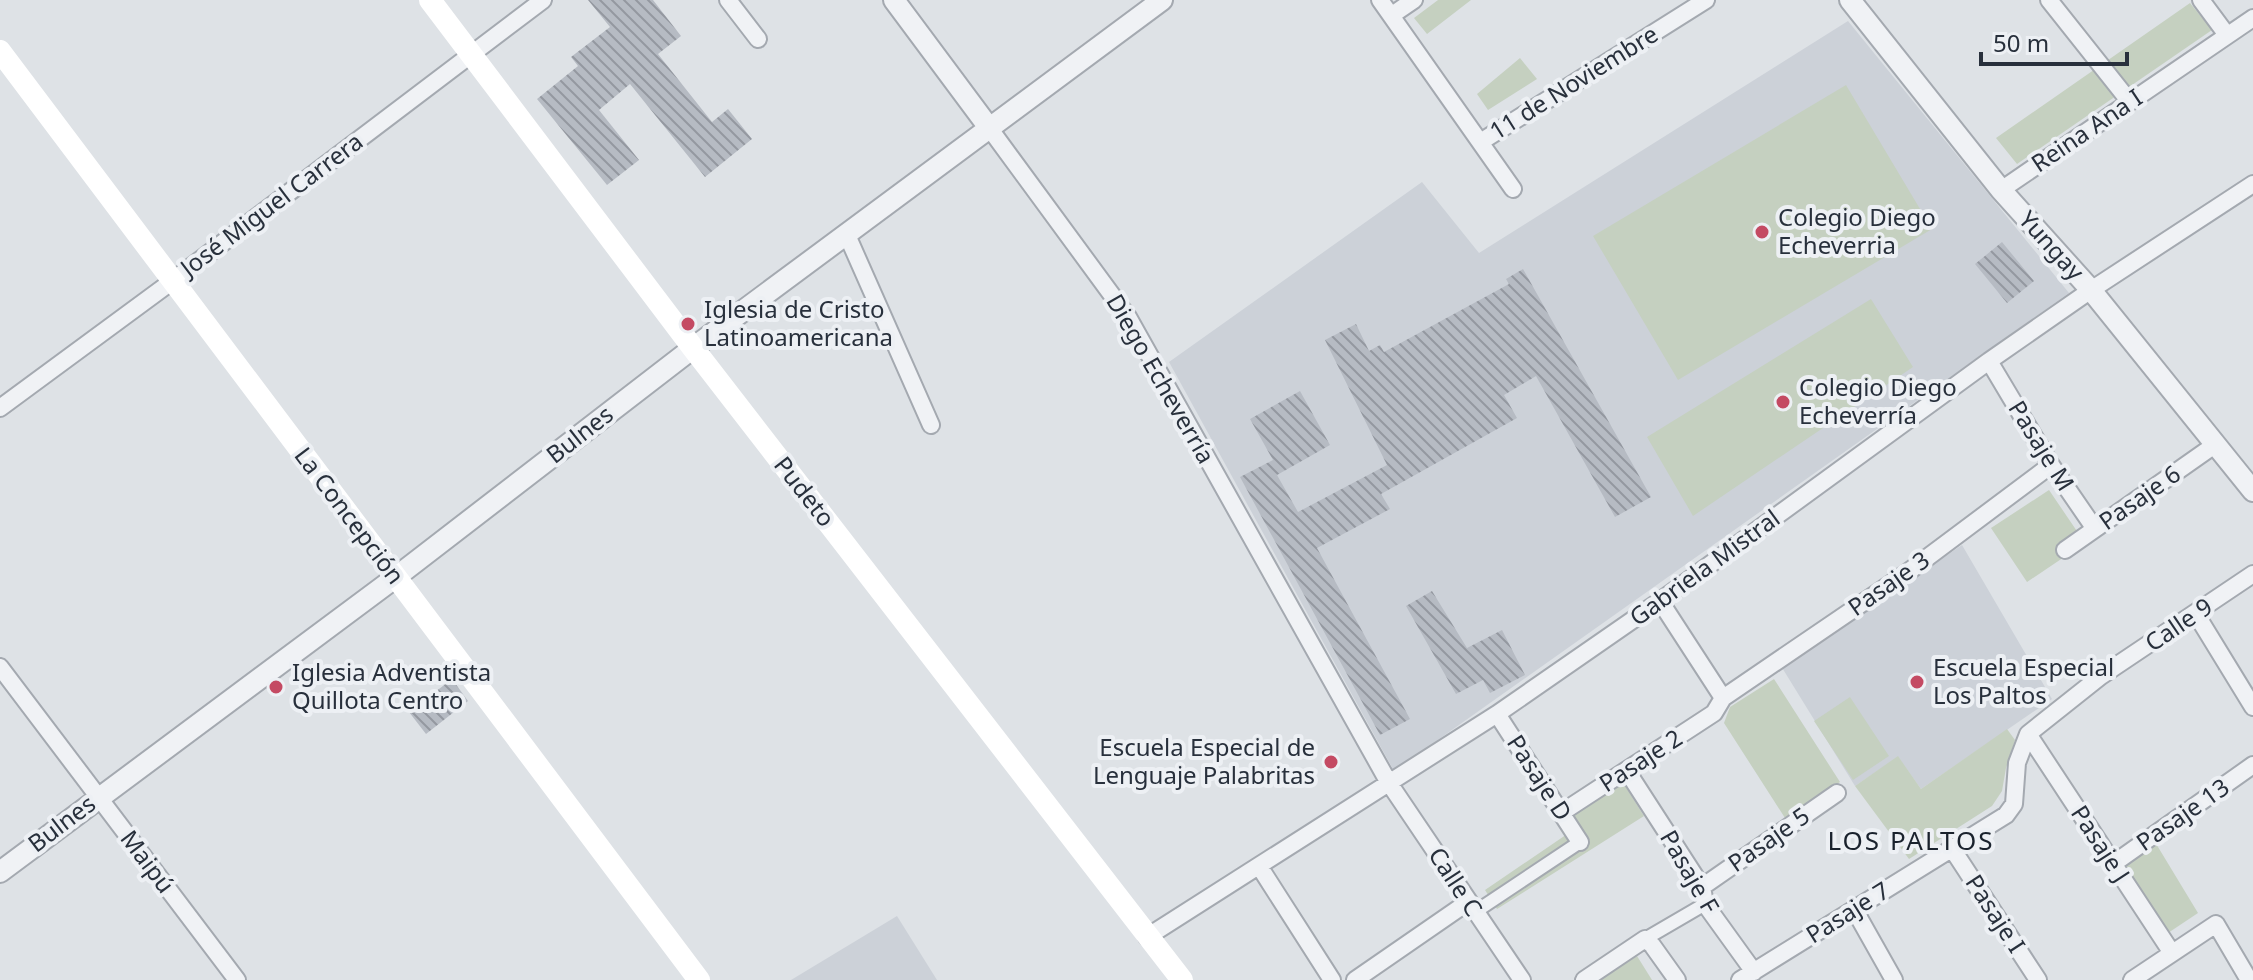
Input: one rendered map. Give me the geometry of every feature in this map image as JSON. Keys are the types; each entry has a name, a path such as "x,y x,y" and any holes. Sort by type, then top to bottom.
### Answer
{"main road":[{"name":"Pudeto","path":"430,0 693,348 1182,980"},
{"name":"La Concepción","path":"0,51 699,980"}],"street":[{"name":"José Miguel Carrera","path":"0,408 543,0"},
{"path":"728,0 758,39"},
{"name":"Diego Echeverría","path":"894,0 1128,317 1389,783"},
{"name":"Bulnes","path":"0,872 396,577 693,348 1162,0"},
{"path":"1380,0 1513,189"},
{"path":"1392,15 1414,0"},
{"name":"11 de Noviembre","path":"1482,141 1706,0"},
{"name":"Yungay","path":"1850,0 2001,190 2091,290 2253,491"},
{"path":"2049,0 2130,102"},
{"path":"2201,0 2227,35"},
{"name":"Reina Ana I","path":"2001,190 2253,18"},
{"name":"Gabriela Mistral","path":"1147,937 1497,714 1660,601 1989,361 2253,184"},
{"path":"847,235 931,425"},
{"name":"Pasaje M","path":"1989,361 2051,465 2095,529"},
{"name":"Pasaje 6","path":"2065,550 2216,444"},
{"name":"Pasaje 3","path":"1721,704 1908,572 2051,465"},
{"name":"Calle 9","path":"2028,734 2101,676 2253,574"},
{"path":"1660,601 1721,704"},
{"path":"2196,614 2253,707"},
{"name":"Maipú","path":"0,667 237,980"},
{"name":"Pasaje 2","path":"1561,813 1627,771 1721,704"},
{"name":"Pasaje D","path":"1497,714 1580,842"},
{"name":"Pasaje 7","path":"1747,976 2006,815 2014,804 2017,763 2028,734"},
{"name":"Pasaje J","path":"2028,734 2172,953"},
{"name":"Pasaje 13","path":"2113,864 2253,765"},
{"name":"Pasaje F","path":"1627,771 1704,895 1747,976"},
{"name":"Calle C","path":"1389,783 1522,980"},
{"name":"Pasaje 5","path":"1704,895 1837,793"},
{"path":"1355,980 1580,842"},
{"name":"Pasaje I","path":"1951,847 2038,980"},
{"path":"1259,866 1332,980"},
{"path":"1584,980 1704,895"},
{"path":"1854,909 1894,980"},
{"path":"2132,980 2216,924 2249,980"},
{"path":"1645,939 1677,980"}],"shaded area":[{"path":"1848,21 2069,293 1394,771 1169,362 1422,182 1479,253"},
{"name":"Escuela Especial Los Paltos","path":"1962,545 2052,699 1921,789 1898,757 1855,786 1781,666"},
{"path":"897,916 937,980 791,980"}],"green space":[{"path":"1438,0 1471,0 1427,34 1414,18"},
{"path":"2190,3 2212,30 2017,164 1996,138"},
{"path":"1520,58 1537,79 1488,110 1477,94"},
{"name":"Colegio Diego Echeverria","path":"1846,85 1932,229 1678,380 1593,236"},
{"name":"Colegio Diego Echeverría","path":"1871,299 1913,367 1693,516 1647,437"},
{"path":"2049,490 2085,543 2027,582 1991,528"},
{"path":"1774,679 1840,782 1785,818 1724,723 1730,707"},
{"path":"1850,697 1889,756 1853,780 1814,721"},
{"path":"2007,729 2015,740 2002,791 1992,806 1909,859 1855,786 1898,756 1921,789"},
{"path":"1622,781 1644,816 1497,909 1485,890 1576,828 1570,817"},
{"path":"2155,842 2198,913 2168,933 2122,864"},
{"path":"1637,956 1652,980 1600,980"}],"building":[{"path":"588,0 653,0 681,36 658,54 712,122 728,109 752,139 705,177 630,84 599,110 639,160 607,185 537,99 578,66 571,57 610,27"},
{"path":"2002,242 2034,281 2007,303 1975,264"},
{"path":"1523,269 1651,497 1615,517 1536,376 1504,395 1517,418 1381,494 1390,509 1317,548 1410,719 1380,735 1240,477 1273,460 1250,419 1300,391 1330,445 1277,475 1298,512 1387,465 1325,340 1356,324 1369,351 1380,345 1384,352 1509,284 1506,279"},
{"path":"1432,591 1467,648 1502,630 1525,675 1490,693 1483,680 1456,694 1406,606"},
{"path":"452,679 468,701 426,734 409,712"}],"place":[{"name":"Colegio Diego Echeverria","path":"1762,232"},
{"name":"Iglesia de Cristo Latinoamericana","path":"688,324"},
{"name":"Colegio Diego Echeverría","path":"1783,402"},
{"name":"Escuela Especial Los Paltos","path":"1917,682"},
{"name":"Iglesia Adventista Quillota Centro","path":"276,687"},
{"name":"Escuela Especial de Lenguaje Palabritas","path":"1331,762"}],"district":[{"name":"LOS PALTOS","path":"1911,841"}]}
